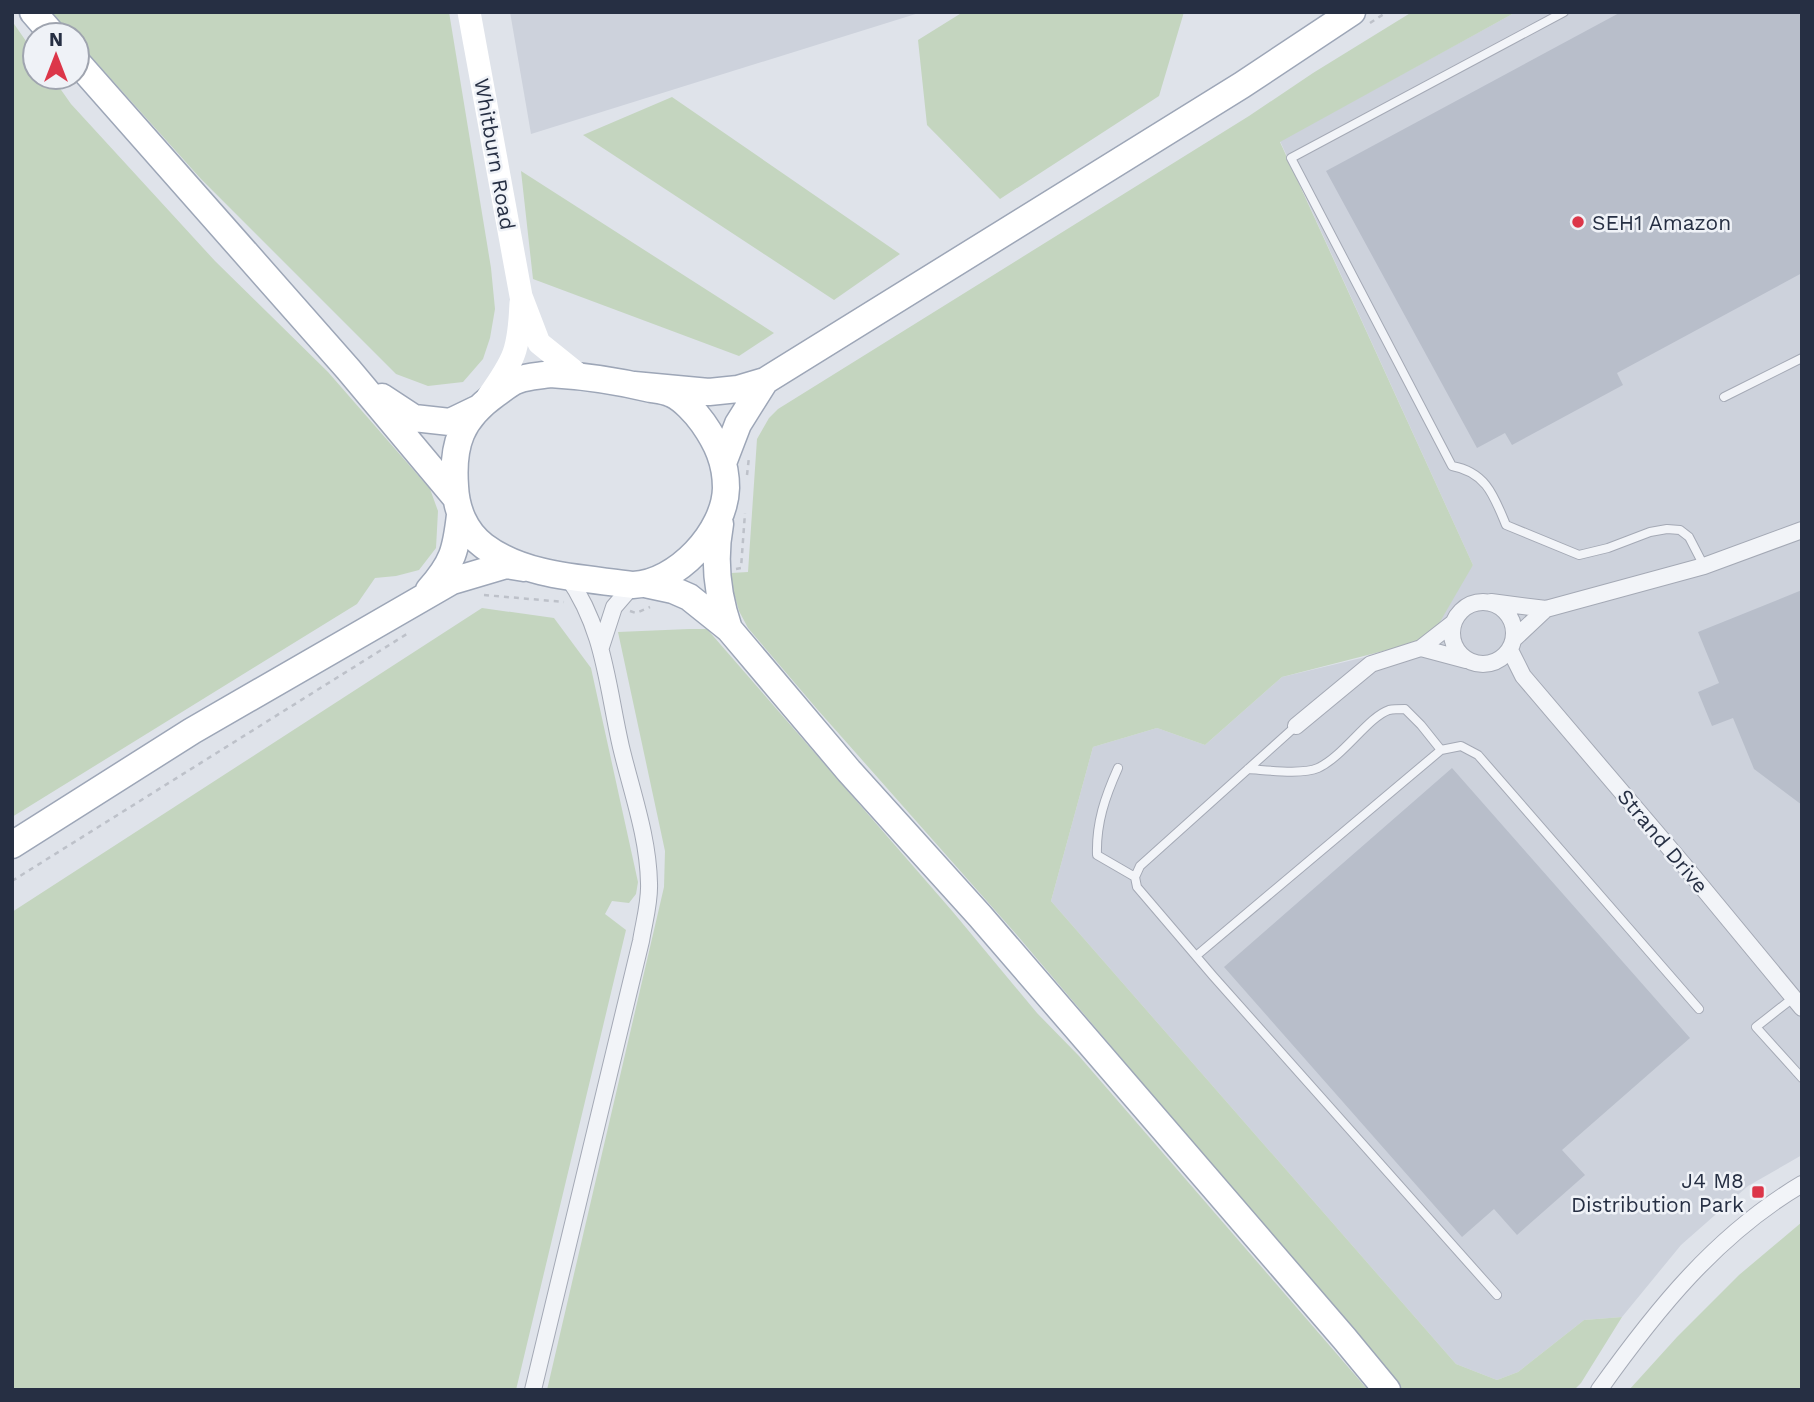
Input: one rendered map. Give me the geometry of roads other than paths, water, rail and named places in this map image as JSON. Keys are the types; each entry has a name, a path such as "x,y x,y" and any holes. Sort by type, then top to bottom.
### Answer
{"main road":[{"name":"Whitburn Road","path":"468,12 521,296 539,343 580,376"},
{"path":"348,369 386,400 414,418 450,422 480,406 516,380 550,374 709,392 738,389 765,381 1242,85 1352,12"},
{"path":"91,78 348,369 458,507 470,532 485,547 528,568 557,574"},
{"name":"Whitburn Road","path":"480,406 506,371 516,351 521,296"},
{"path":"723,463 738,424 765,381"},
{"path":"634,384 672,394 698,416 717,443 726,489 716,545 716,562 718,590 729,629"},
{"path":"419,602 448,569 457,538 458,507 453,466 457,444 466,423 480,406"},
{"path":"639,585 668,575 698,552 723,506"},
{"path":"12,845 192,731 452,582 506,565 673,590 689,597 729,629 849,771 981,916 1387,1390"}],"street":[{"path":"1296,726 1371,664 1421,648 1453,623 1464,608 1472,603 1491,602 1546,609 1704,566 1802,530"},
{"path":"533,1390 640,941 649,886 647,843 621,746 601,647 586,604 557,574"},
{"path":"601,647 614,607 639,585"},
{"path":"1491,602 1507,612 1514,630 1512,645"},
{"path":"1489,664 1497,661 1546,609"},
{"path":"1453,623 1453,644 1467,660"},
{"name":"Strand Drive","path":"1512,645 1523,676 1797,1003"},
{"path":"1421,648 1489,664 1523,676"},
{"path":"1599,1390 1644,1326 1684,1280 1739,1229 1802,1184"}],"lane":[{"path":"1564,12 1291,158 1452,466 1467,469 1492,490 1506,526 1566,551 1585,555 1650,532 1680,530 1689,537 1704,566"},
{"path":"1724,397 1802,358"},
{"path":"1248,769 1317,769 1390,709 1405,709 1441,750"},
{"path":"1296,726 1140,866 1135,877 1137,887 1497,1295"},
{"path":"1196,956 1441,750 1461,746 1478,755 1699,1009"},
{"path":"1118,768 1100,814 1096,838 1097,855 1135,877"},
{"path":"1797,1003 1756,1027 1802,1078"}],"place":[{"name":"SEH1 Amazon","path":"1578,222"},
{"name":"J4 M8 Distribution Park","path":"1758,1192"}]}
